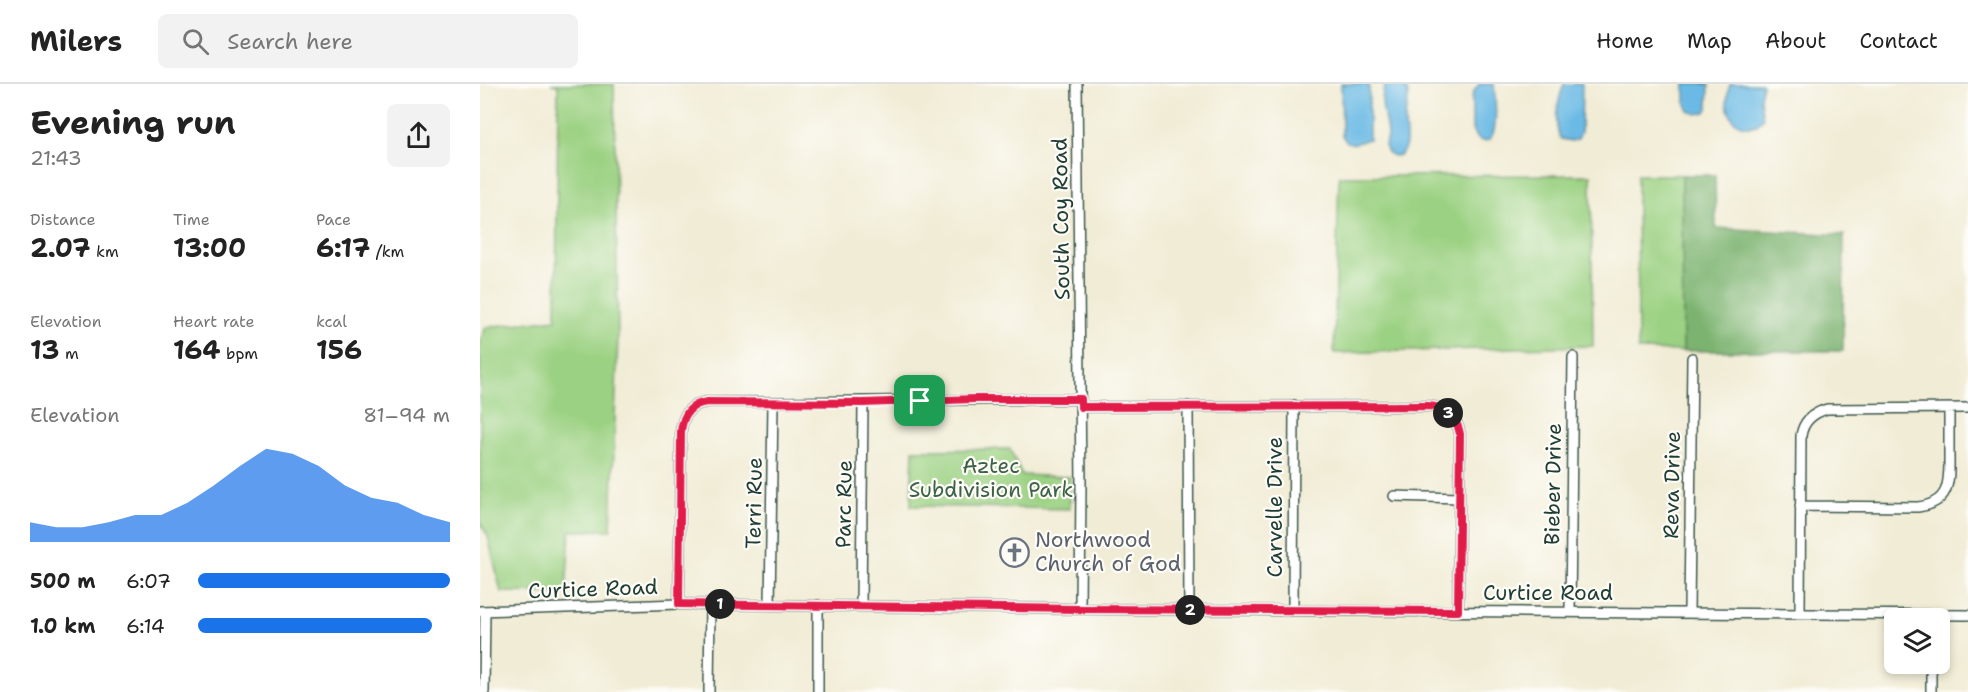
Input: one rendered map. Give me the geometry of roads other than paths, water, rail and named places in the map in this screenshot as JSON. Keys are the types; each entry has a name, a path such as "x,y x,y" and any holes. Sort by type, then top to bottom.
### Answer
{"street":[{"name":"South Coy Road","path":"1077,84 1081,403 1080,609"},
{"name":"Bieber Drive","path":"1570,611 1573,357"},
{"name":"Reva Drive","path":"1689,612 1692,358"},
{"path":"679,604 681,431 683,418 693,406 700,403 863,403 962,399 1188,406 1428,406 1439,408 1449,414 1460,434 1458,611"},
{"name":"Terri Rue","path":"770,604 773,403"},
{"name":"Parc Rue","path":"861,606 863,403"},
{"name":"Carvelle Drive","path":"1293,610 1294,405"},
{"path":"1188,406 1189,610"},
{"path":"1800,613 1801,436 1804,425 1814,414 1832,409 1968,408"},
{"path":"1800,506 1918,507 1935,502 1945,493 1949,481 1949,409"},
{"path":"1394,496 1459,498"},
{"name":"Curtice Road","path":"483,611 679,604 770,604 1080,609 1884,615"},
{"path":"709,692 710,604"},
{"path":"818,605 818,692"},
{"path":"483,611 484,692"},
{"name":"Curtice Road","path":"1950,615 1968,615"},
{"path":"1931,674 1931,692"}],"water":[{"path":"1341,84 1369,84 1369,139 1350,143 1344,139"},
{"path":"1387,84 1403,84 1408,94 1405,117 1406,143 1400,155 1394,156 1389,154 1385,146 1387,130 1382,96"},
{"path":"1479,84 1494,84 1494,129 1489,140 1482,141 1472,130 1472,99"},
{"path":"1564,84 1582,84 1581,132 1578,139 1572,141 1561,139 1556,119"},
{"path":"1685,84 1709,84 1706,112 1697,114 1689,111 1685,102"},
{"path":"1730,84 1762,84 1760,99 1763,118 1757,125 1740,124 1730,115 1727,100"}],"place":[{"name":"Northwood Church of God","path":"1014,552"}],"park label":[{"name":"Aztec Subdivision Park","path":"991,478"}]}
